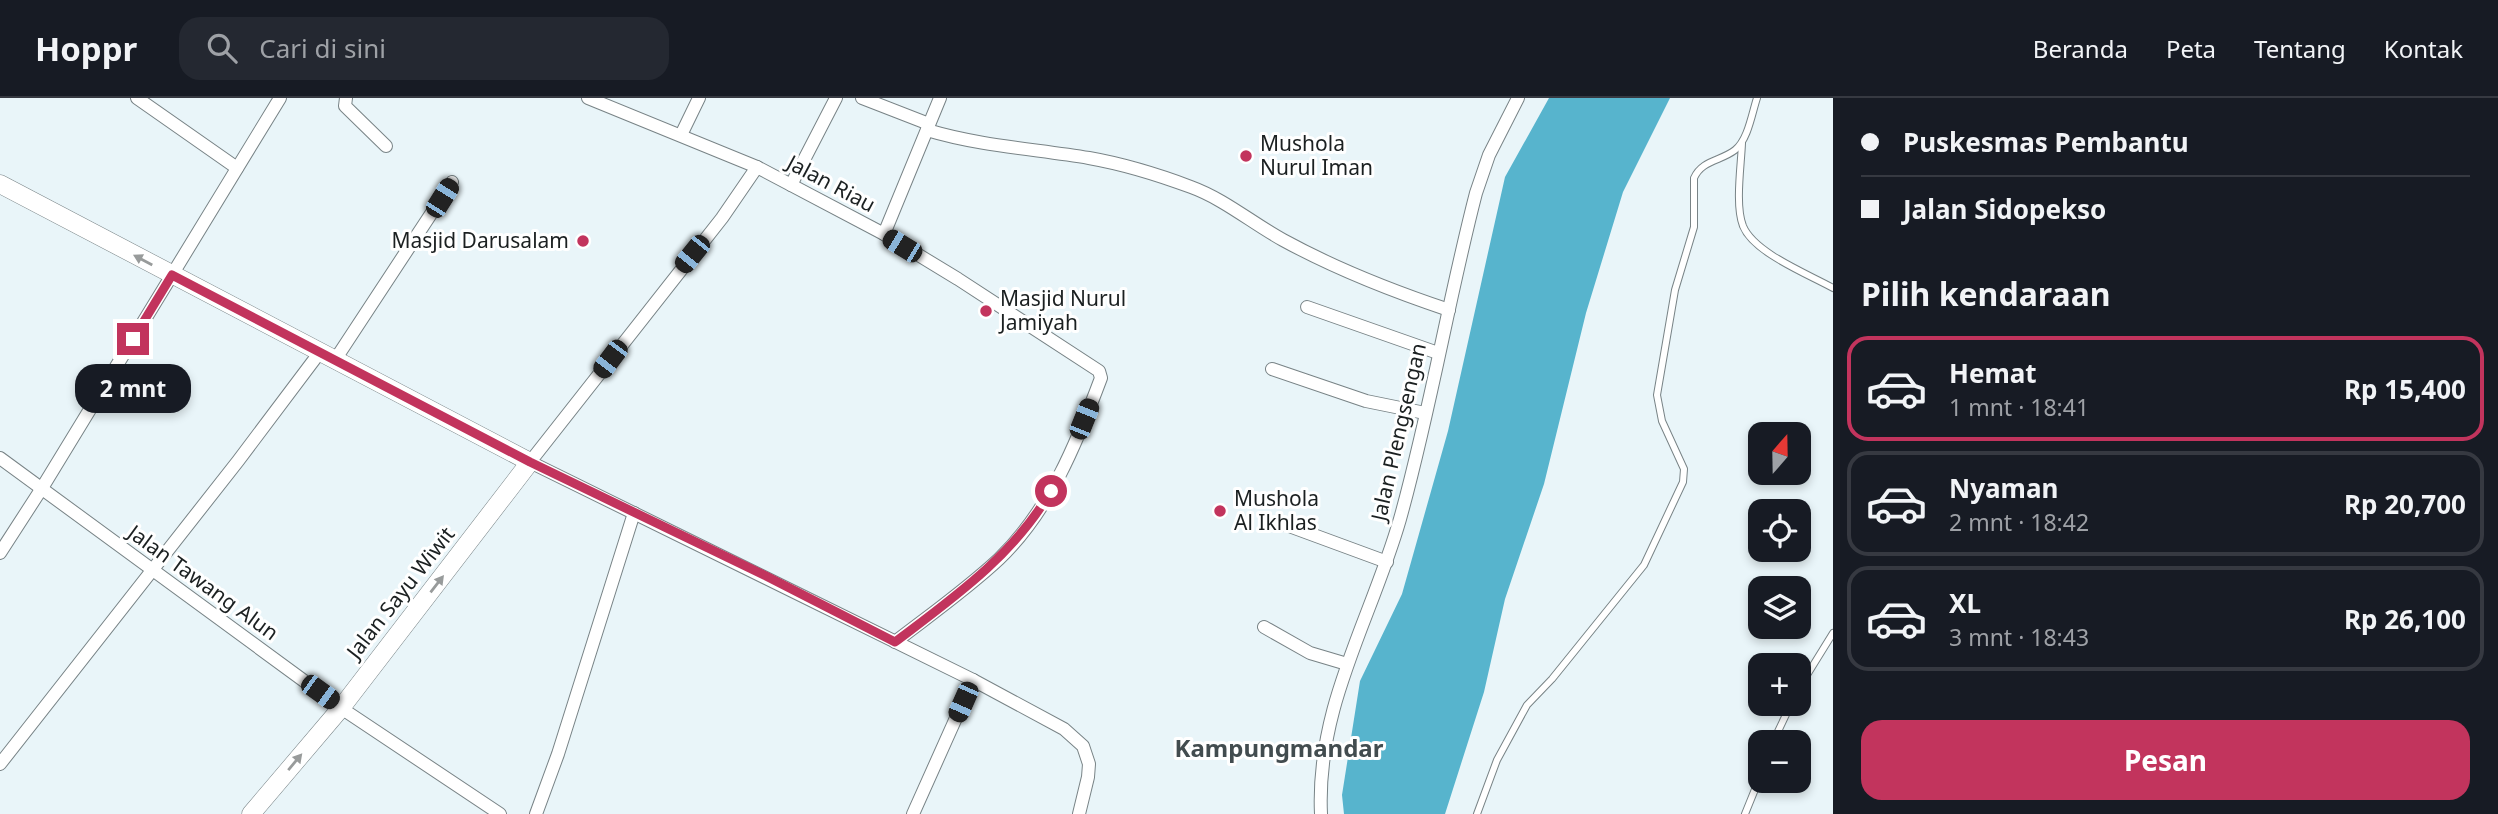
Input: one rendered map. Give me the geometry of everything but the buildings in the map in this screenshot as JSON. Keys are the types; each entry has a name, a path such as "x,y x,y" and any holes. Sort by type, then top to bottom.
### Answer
{"main road":[{"path":"0,184 530,462"},
{"name":"Jalan Sayu Wiwit","path":"251,814 341,708 530,462"}],"street":[{"path":"137,98 237,168"},
{"path":"0,553 281,98"},
{"path":"346,98 346,108 386,146"},
{"name":"Jalan Riau","path":"588,98 757,167 884,234 1094,367 1101,375 1058,479 1029,525 1001,557 968,586 895,642"},
{"path":"681,135 699,98"},
{"path":"791,185 836,98"},
{"path":"862,98 962,141 1099,160 1172,180 1210,195 1280,239 1322,260 1403,295 1449,310"},
{"path":"884,234 940,98"},
{"name":"Jalan Plengsengan","path":"1321,814 1324,750 1334,703 1387,562 1414,465 1437,353 1476,193 1503,123 1518,98"},
{"path":"757,167 722,218 530,462 973,680 1063,729 1083,746 1089,764 1079,814"},
{"path":"0,764 153,570 328,356 452,182"},
{"path":"1307,307 1437,353"},
{"path":"1272,369 1366,401 1425,413"},
{"name":"Jalan Tawang Alun","path":"0,458 341,708 500,814"},
{"path":"536,814 558,754 634,513"},
{"path":"1281,523 1387,562"},
{"path":"1264,627 1345,669"},
{"path":"913,814 973,680"}],"lane":[{"path":"1477,814 1497,760 1527,705 1644,565 1683,482 1684,468 1662,421 1657,394 1675,290 1694,227 1692,186 1700,167 1734,151 1742,141 1758,98"},
{"path":"1742,141 1740,205 1743,226 1748,235 1756,244 1833,288"},
{"path":"1811,669 1833,633"},
{"path":"1745,814 1754,793"}],"water":[{"path":"1549,98 1670,98 1623,192 1586,313 1544,484 1505,599 1484,692 1445,814 1344,814 1342,795 1360,681 1402,594 1448,431 1505,177"}],"place":[{"name":"Mushola Nurul Iman","path":"1246,156"},
{"name":"Masjid Darusalam","path":"583,241"},
{"name":"Masjid Nurul Jamiyah","path":"986,311"},
{"name":"Mushola Al Ikhlas","path":"1220,511"}],"district":[{"name":"Kampungmandar","path":"1279,749"}],"route":[{"path":"133,339 172,275 530,462 766,576 895,642 1001,557 1029,525 1051,491"}]}
